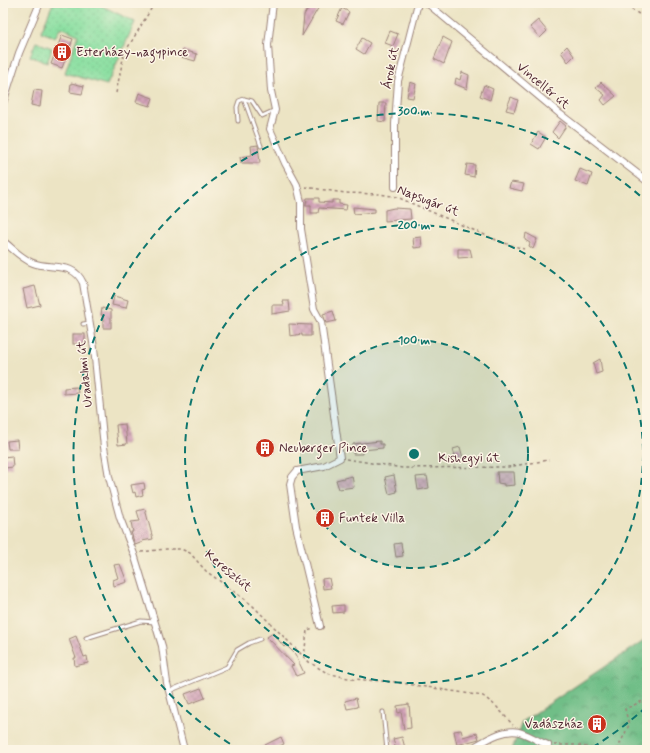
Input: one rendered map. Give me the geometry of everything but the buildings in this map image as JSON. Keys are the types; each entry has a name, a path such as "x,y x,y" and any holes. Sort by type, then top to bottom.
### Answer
{"street":[{"path":"3,103 20,53 40,3"},
{"path":"274,3 268,45 271,91 275,110 270,129 285,163 297,185 301,202 301,228 314,309 321,322 340,458 324,466 296,471 290,484 296,526 320,626"},
{"name":"Árok út","path":"395,187 395,124 398,81 418,3"},
{"name":"Vincellér út","path":"427,3 560,114 647,181"},
{"name":"Uradalmi út","path":"3,240 33,263 66,268 74,271 81,279 85,288 109,477 120,518 134,554"},
{"path":"134,554 162,646 168,691 184,750"},
{"path":"469,750 500,734 518,732 548,745"}],"lane":[{"path":"238,120 237,107 239,101 244,99 252,101 262,116 275,110"},
{"path":"244,99 261,146"},
{"path":"83,324 90,323"},
{"path":"86,638 141,621 155,622"},
{"path":"168,691 226,667 237,650 260,639"},
{"path":"383,712 387,750"}],"path":[{"path":"116,93 124,54 151,9 152,3"},
{"path":"621,3 647,19"},
{"name":"Napsugár út","path":"297,185 345,193 379,194 396,197 501,242 524,249"},
{"name":"Kishegyi út","path":"340,458 403,468 508,467 549,460"},
{"name":"Keresztút","path":"134,554 166,549 181,549 190,553 206,571 252,605 304,658 320,670 339,677 395,682 483,696 501,710 518,732"},
{"path":"304,658 306,630 320,626"},
{"path":"617,750 628,725 625,709 647,699"},
{"path":"548,745 578,746 599,750"}],"green space":[{"path":"53,3 96,3 135,22 107,85 65,73 78,35 61,27 55,37 41,32"},
{"path":"36,42 52,48 47,63 30,56"},
{"path":"647,638 647,750 512,750 522,722"}],"place":[{"name":"Esterházy-nagypince","path":"62,52"},
{"name":"Neuberger Pince","path":"265,448"},
{"name":"Funtek Villa","path":"325,518"},
{"name":"Vadászház","path":"597,724"}]}
